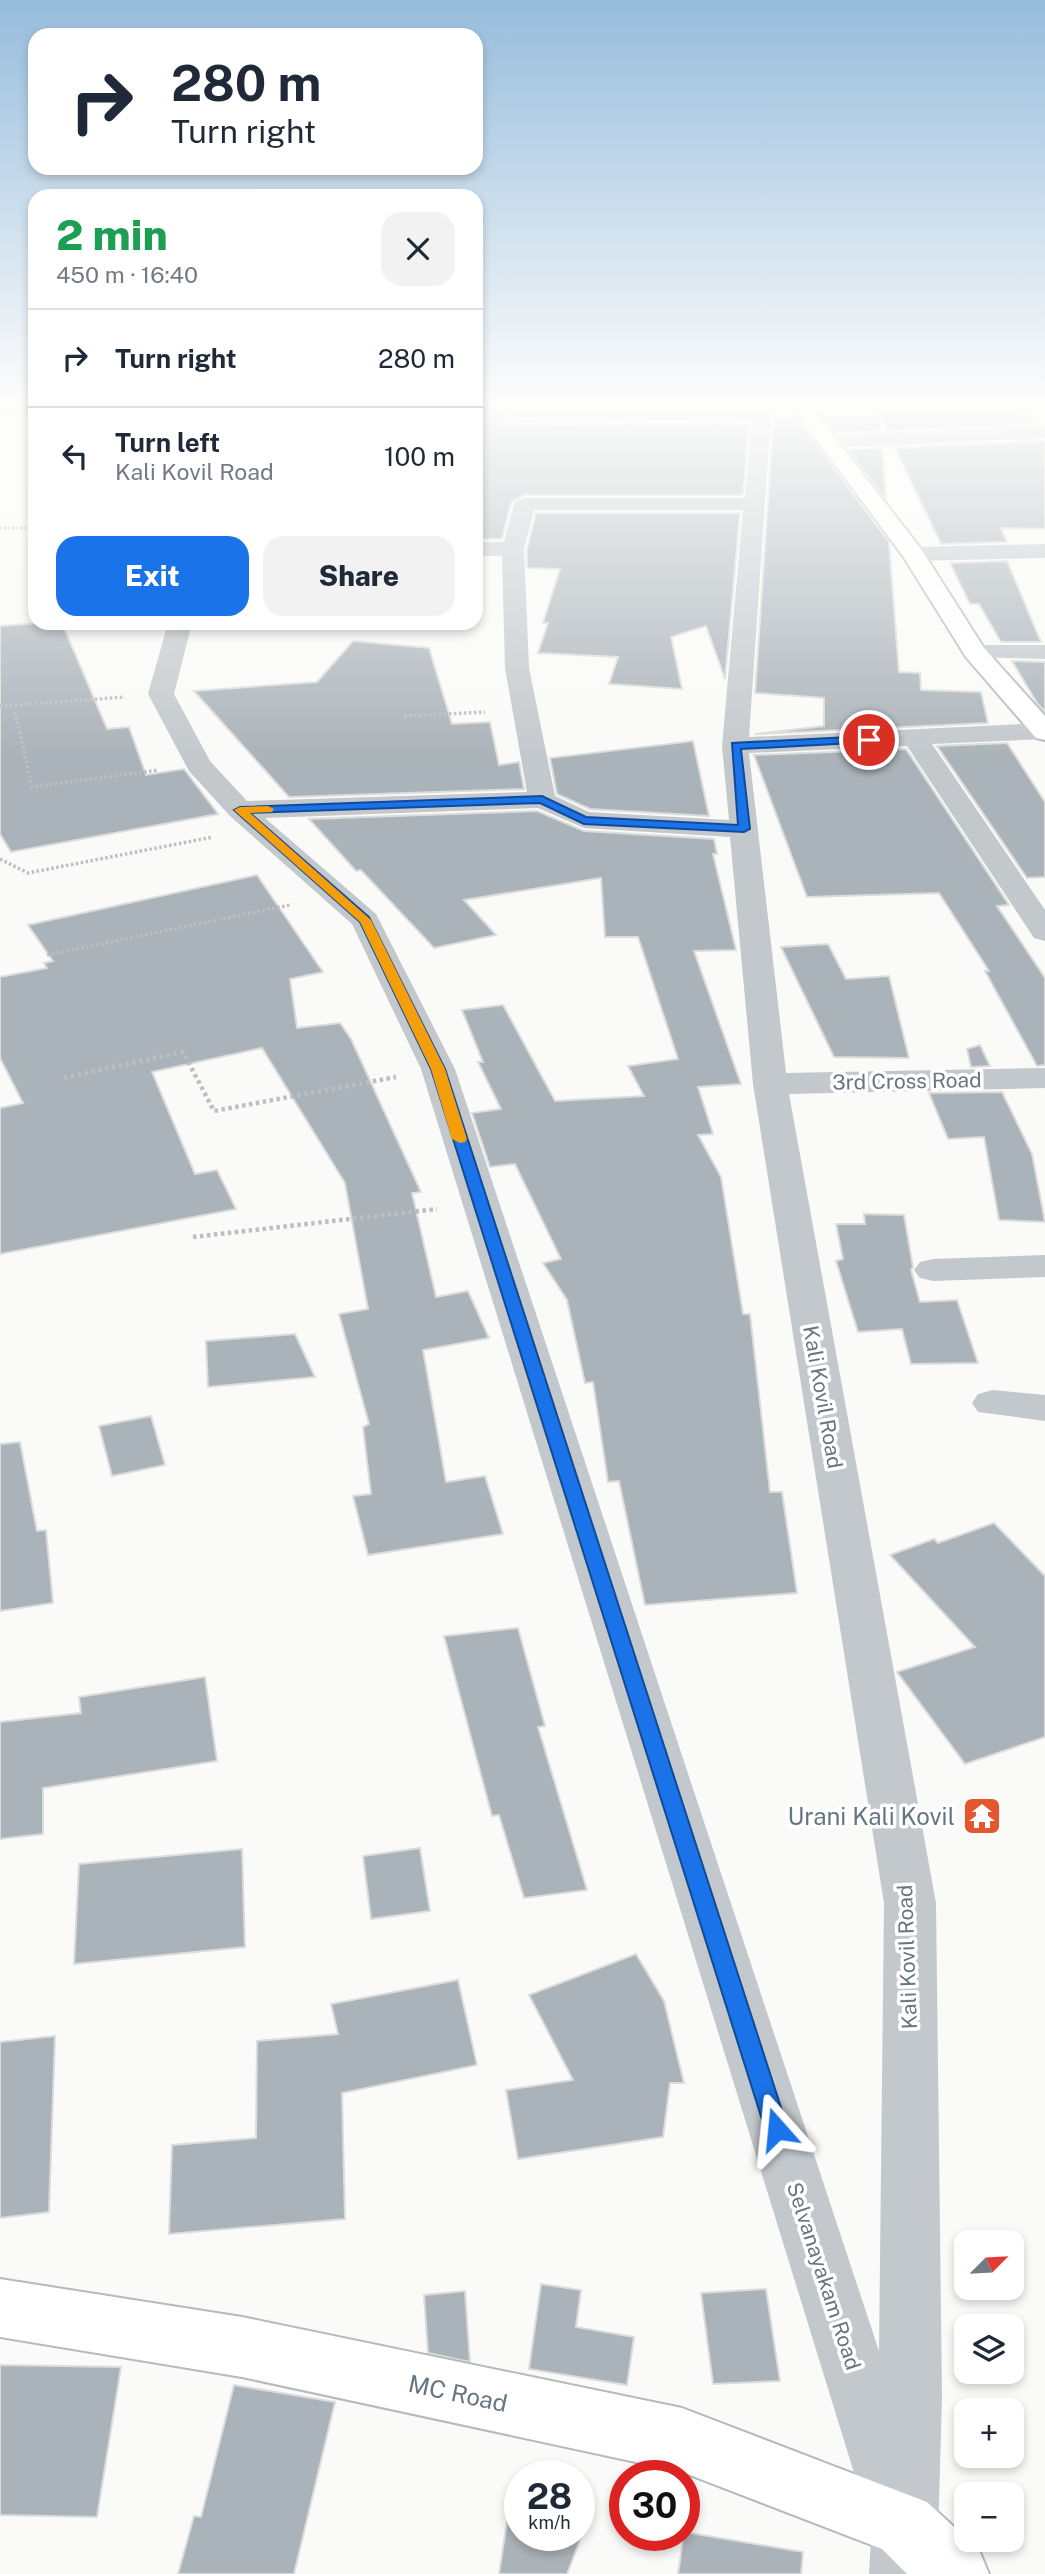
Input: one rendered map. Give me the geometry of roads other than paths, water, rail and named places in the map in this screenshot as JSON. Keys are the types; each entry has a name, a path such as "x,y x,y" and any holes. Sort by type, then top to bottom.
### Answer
{"main road":[{"path":"887,519 913,554 975,652 1042,725"},
{"name":"MC Road","path":"0,2308 242,2347 682,2440 904,2550"},
{"path":"904,2550 954,2574"}],"street":[{"path":"521,519 513,549 517,668 542,800"},
{"name":"Kali Kovil Road","path":"752,519 736,746 770,1084 910,1903 910,2396 904,2550"},
{"path":"483,549 513,549"},
{"path":"913,554 1045,551"},
{"name":"Selvanayakam Road","path":"178,630 161,694 198,765 251,819 365,920 438,1069 904,2550"},
{"path":"975,652 1045,652"},
{"path":"736,746 915,738 1042,725"},
{"path":"915,738 1045,932"},
{"path":"251,819 542,800 584,820 744,829"},
{"name":"3rd Cross Road","path":"770,1084 1045,1078"},
{"path":"933,1270 1045,1266"},
{"path":"993,1403 1045,1408"}],"place":[{"name":"Urani Kali Kovil","path":"982,1816"}]}
